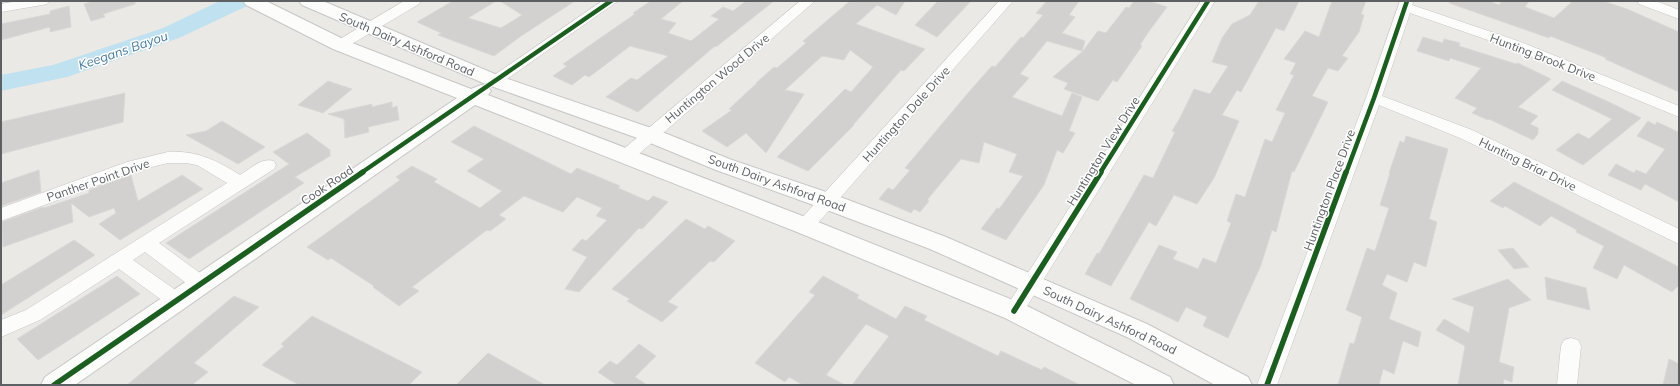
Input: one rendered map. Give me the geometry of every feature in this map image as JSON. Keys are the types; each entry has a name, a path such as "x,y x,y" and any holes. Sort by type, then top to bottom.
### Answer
{"main road":[{"name":"South Dairy Ashford Road","path":"308,1 368,28 495,81 650,135 724,165 827,201 938,243 1032,283 1138,331 1239,385"},
{"name":"South Dairy Ashford Road","path":"258,4 340,45 805,226 1014,311 1161,385"},
{"name":"Cook Road","path":"54,385 495,81"}],"street":[{"path":"1,8 42,1"},
{"path":"340,45 414,1"},
{"name":"Cook Road","path":"495,81 611,1"},
{"name":"Huntington Wood Drive","path":"626,156 808,1"},
{"name":"Huntington Dale Drive","path":"805,226 1006,1"},
{"name":"Huntington View Drive","path":"1014,311 1208,1"},
{"path":"1644,1 1679,15"},
{"name":"Huntington Place Drive","path":"1266,385 1374,98 1406,4"},
{"name":"Hunting Brook Drive","path":"1406,4 1516,45 1679,112"},
{"name":"Hunting Briar Drive","path":"1374,98 1466,134 1679,237"},
{"name":"Panther Point Drive","path":"1,215 133,166 160,160 190,158 203,161 240,183"},
{"path":"1,329 33,315 268,165"},
{"path":"146,243 201,284"},
{"path":"120,260 177,300"},
{"path":"1567,385 1572,346"}],"building":[{"path":"94,1 135,1 135,4 103,14 105,17 91,21 84,4"},
{"path":"453,1 496,1 468,18 501,28 522,15 500,1 575,1 521,36 494,56 438,35 441,33 417,22"},
{"path":"651,1 683,1 661,19 676,23 668,33 691,41 719,19 711,16 723,7 733,11 746,1 774,1 716,47 715,46 638,112 606,97 631,78 637,80 668,56 630,46 589,77 585,75 572,85 553,76 567,66 563,64 635,14 633,13"},
{"path":"850,1 905,1 896,15 877,5 856,24 925,49 904,71 901,70 854,125 808,171 777,157 845,89 851,92 873,67 850,50 844,60 822,56 785,90 804,94 766,153 746,133 727,147 702,131 732,110 729,109 756,83 774,67 777,68 806,43 803,41"},
{"path":"938,1 971,1 937,37 915,25"},
{"path":"1047,1 1079,1 1069,15 1075,17 1062,33 1085,41 1082,51 1047,41 1020,74 1029,78 1012,97 1062,116 1072,93 1082,97 1069,131 1075,133 1063,153 1057,150 1044,185 1006,240 981,229 997,208 999,209 1023,176 1009,172 1017,154 984,142 979,163 961,159 927,200 929,201 920,212 914,209 911,213 879,199 888,188 893,190 910,170 905,168 968,93 992,66 995,67 1021,37 1023,38 1043,15 1036,13"},
{"path":"1134,1 1149,1 1167,7 1147,34 1140,45 1142,46 1117,82 1113,80 1098,101 1064,89 1068,83 1053,77 1083,51 1098,31 1106,33 1126,7 1129,8"},
{"path":"1259,1 1299,1 1284,31 1276,28 1241,92 1237,90 1222,115 1239,121 1214,178 1197,204 1174,195 1156,226 1149,222 1111,286 1085,274 1097,253 1099,254 1144,175 1153,178 1175,132 1172,131 1194,89 1210,94 1228,66 1212,62 1222,38 1232,24 1250,15"},
{"path":"1332,1 1366,1 1361,14 1364,15 1359,32 1342,56 1348,58 1338,71 1328,68 1312,96 1328,102 1294,172 1292,171 1276,232 1272,230 1261,265 1228,338 1203,326 1207,317 1186,307 1178,322 1130,299 1159,245 1177,252 1173,259 1198,269 1203,258 1216,263 1231,223 1227,221 1236,194 1245,197 1265,139 1272,142 1285,113 1276,110 1294,75 1290,74 1296,63 1284,59 1305,31 1319,37"},
{"path":"1450,1 1489,1 1499,5 1502,1 1529,1 1525,7 1554,18 1573,1 1603,1 1627,9 1679,32 1679,92 1605,59 1607,58 1550,36 1549,38 1449,3"},
{"path":"69,6 71,27 50,32 50,27 1,40 1,24 50,14 50,11"},
{"path":"1423,37 1443,43 1444,39 1460,43 1459,46 1516,64 1518,63 1551,79 1518,107 1538,116 1530,124 1538,128 1538,134 1533,140 1489,119 1488,120 1472,113 1477,108 1455,98 1481,68 1450,58 1449,61 1417,51"},
{"path":"328,81 352,89 323,113 298,105"},
{"path":"1562,81 1641,118 1583,165 1556,150 1578,133 1589,139 1612,119 1552,90"},
{"path":"125,93 123,122 1,154 1,122"},
{"path":"392,102 392,108 397,106 399,120 368,127 369,132 345,138 344,119 328,114 372,104 372,107"},
{"path":"222,121 265,147 238,164 186,135 206,131"},
{"path":"1648,121 1655,125 1657,122 1678,132 1679,130 1679,202 1645,184 1641,190 1608,175 1616,164 1634,173 1636,170 1646,174 1665,149 1637,136"},
{"path":"474,126 571,174 577,168 620,186 618,188 648,201 653,196 668,202 642,229 639,228 579,292 565,289 587,257 572,250 582,239 586,241 607,220 596,216 602,208 577,197 563,212 524,196 499,215 506,219 490,231 487,230 412,287 419,291 399,306 373,287 374,286 331,258 328,260 307,247 400,180 396,177 412,166 437,179 434,182 480,208 502,191 467,171 484,159 451,142"},
{"path":"307,133 330,150 330,156 295,177 304,183 189,259 166,243 289,164 273,152"},
{"path":"1406,136 1448,149 1429,219 1437,222 1426,267 1414,262 1407,282 1387,274 1382,285 1397,293 1389,319 1421,332 1418,347 1403,341 1394,374 1383,369 1379,385 1338,385 1350,343 1354,344 1362,317 1346,310 1367,248 1375,251 1389,208 1380,205 1400,141 1404,143"},
{"path":"39,170 41,192 1,206 1,183"},
{"path":"131,175 138,201 182,175 203,189 120,240 99,224 116,213 114,208 89,217 71,203 73,222 3,247 2,222 43,207 44,208 89,193 89,190"},
{"path":"1514,182 1679,267 1679,285 1672,292 1624,265 1617,279 1593,268 1604,246 1576,232 1577,230 1551,216 1540,226 1505,206 1503,208 1490,201"},
{"path":"686,219 705,229 708,226 735,241 714,262 710,261 668,302 678,307 662,322 627,301 630,299 612,289"},
{"path":"74,240 95,255 1,315 1,285"},
{"path":"1513,248 1529,267 1514,269 1498,250"},
{"path":"117,276 140,294 38,360 17,339"},
{"path":"823,276 859,295 857,298 896,319 905,306 927,316 924,320 998,356 1001,351 1042,370 1044,367 1080,385 852,385 889,336 866,324 826,375 845,385 803,385 789,377 785,382 755,363 815,295 809,292"},
{"path":"1545,277 1586,288 1590,310 1547,299"},
{"path":"1508,279 1531,300 1509,308 1499,362 1514,367 1512,382 1504,379 1503,385 1458,385 1465,346 1436,330 1444,319 1469,333 1474,307 1452,299"},
{"path":"234,296 259,307 194,363 208,372 192,385 127,385"},
{"path":"312,316 422,372 409,385 299,385 262,365 284,346 281,344"},
{"path":"639,344 656,356 635,377 647,385 617,385 598,372 610,361 617,365"},
{"path":"488,353 545,385 456,385"},
{"path":"1669,359 1679,364 1679,385 1663,385"}],"waterway":[{"name":"Keegans Bayou","path":"1,83 58,72 171,33 239,1"}],"cycle path":[{"path":"54,385 611,1"},
{"path":"1014,311 1208,1"},
{"path":"1267,385 1374,98 1407,1"}]}
